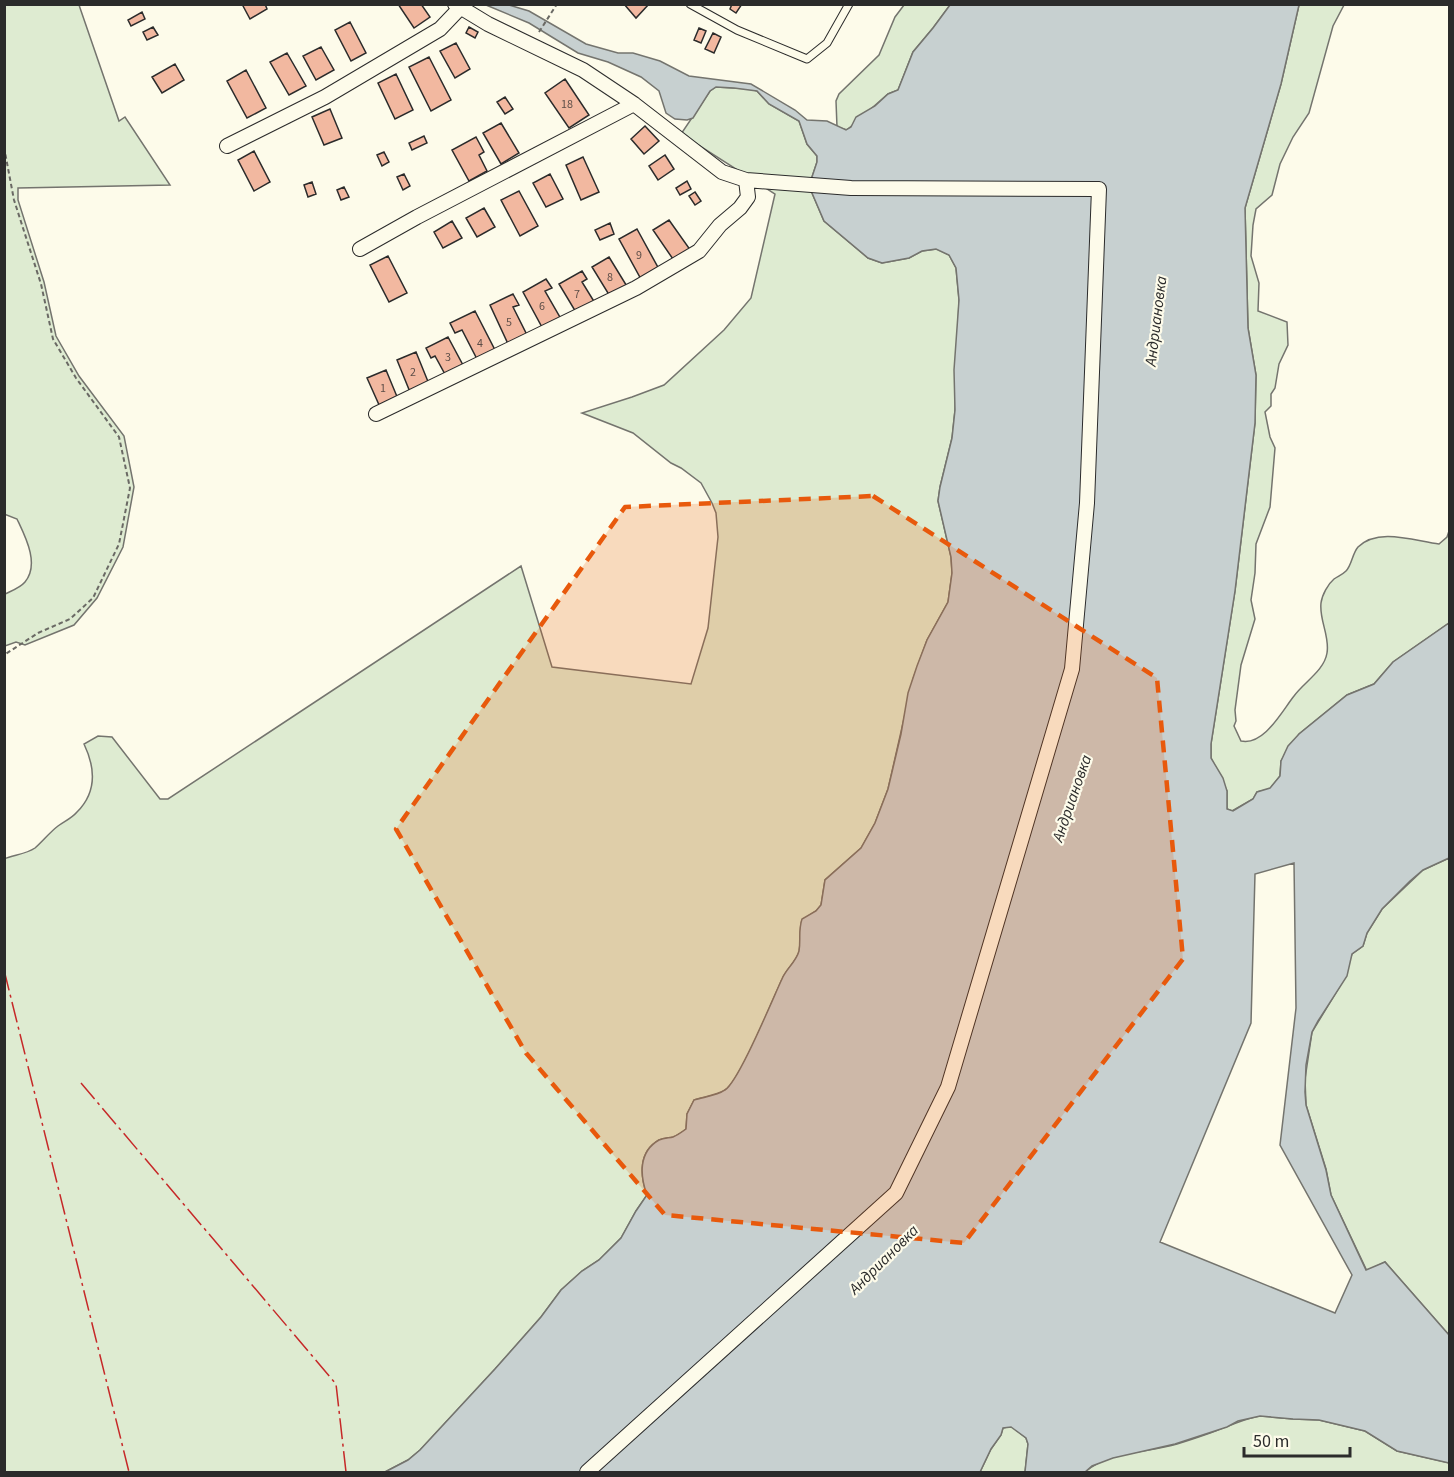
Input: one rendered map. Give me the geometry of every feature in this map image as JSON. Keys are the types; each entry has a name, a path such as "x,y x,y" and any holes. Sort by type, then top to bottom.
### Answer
{"street":[{"path":"227,146 325,97 440,28 457,6 583,70 634,104 722,172 746,180 850,188 1099,189 1087,503 1072,669 948,1087 896,1193 587,1473"},
{"path":"360,249 634,104"},
{"path":"376,414 636,288 699,251 720,225 740,208 748,196 746,180"}],"lane":[{"path":"690,4 737,30 807,59 827,43 849,4"}],"path":[{"path":"538,34 557,4"},
{"path":"4,147 14,200 41,284 52,339 76,378 119,437 130,488 119,544 93,598 70,619 38,633 4,655"}],"highlighted area":[{"path":"873,496 1157,678 1183,959 964,1243 665,1215 526,1053 396,829 625,507"}],"green space":[{"path":"5,4 79,5 119,121 125,117 170,185 18,188 18,200 44,282 56,336 79,376 124,436 134,487 123,547 97,598 74,625 25,645 16,642 5,646 5,594 25,582 29,575 31,559 30,550 17,519 4,514"},
{"path":"904,5 950,5 913,52 898,90 888,94 847,130 837,127 836,101 839,94 879,55 895,17"},
{"path":"1299,5 1344,5 1333,26 1309,113 1293,137 1280,164 1272,195 1256,209 1253,225 1251,256 1259,283 1258,311 1287,322 1288,345 1279,364 1275,388 1271,394 1271,406 1265,412 1270,437 1275,448 1270,507 1256,544 1251,600 1255,619 1241,665 1235,710 1234,726 1241,741 1249,741 1265,733 1322,665 1328,647 1321,609 1323,597 1332,581 1348,569 1354,553 1366,541 1386,536 1439,544 1447,537 1449,531 1449,623 1393,662 1374,684 1347,695 1299,734 1281,761 1280,776 1270,789 1257,792 1253,799 1232,811 1227,809 1227,791 1211,758 1211,744 1235,591 1255,423 1256,375 1248,328 1245,208 1281,84"},
{"path":"716,87 757,91 769,104 799,121 807,144 817,156 809,186 824,221 868,258 882,263 909,258 922,251 937,249 949,255 956,268 959,300 955,410 952,438 938,501 951,557 952,573 948,602 927,640 913,679 888,789 875,823 861,848 825,880 821,905 802,920 798,956 784,975 739,1072 722,1092 694,1100 687,1114 686,1129 673,1137 659,1140 647,1151 642,1172 647,1195 621,1238 599,1260 582,1271 561,1290 541,1317 495,1369 408,1460 385,1472 5,1472 4,859 35,848 84,804 91,788 92,771 84,744 98,736 112,737 160,799 168,799 521,566 552,667 691,684 708,628 718,537 716,513 712,503 701,483 633,433 582,413 664,385 724,330 751,298 775,194 681,134 710,91"},
{"path":"1449,858 1449,1335 1385,1262 1367,1271 1331,1195 1326,1169 1306,1105 1305,1079 1312,1032 1340,986 1352,954 1363,946 1367,933 1382,909 1423,870"},
{"path":"1260,1416 1319,1420 1365,1431 1397,1451 1450,1463 1449,1472 1085,1472 1117,1456 1177,1444"},
{"path":"1011,1426 1026,1438 1028,1444 1025,1472 980,1472 1003,1428"}],"water":[{"name":"Андриановка","path":"486,5 509,5 529,11 586,44 660,61 689,76 751,84 795,110 807,120 827,121 846,130 851,127 856,117 875,106 888,94 898,90 913,52 950,5 1299,5 1281,84 1245,208 1248,328 1256,375 1255,423 1235,591 1211,744 1211,758 1223,778 1227,791 1227,809 1233,811 1253,799 1257,792 1270,788 1280,776 1281,761 1288,746 1299,734 1347,695 1374,684 1393,662 1449,623 1449,858 1423,870 1410,881 1382,909 1367,933 1363,946 1352,954 1347,976 1312,1032 1306,1065 1305,1092 1306,1105 1326,1170 1331,1195 1366,1270 1385,1262 1449,1335 1449,1463 1397,1451 1365,1431 1319,1420 1260,1416 1238,1421 1227,1427 1175,1444 1113,1458 1092,1466 1085,1472 1025,1472 1028,1444 1026,1438 1011,1427 1003,1428 980,1472 385,1472 408,1460 420,1450 541,1317 561,1290 582,1271 599,1260 621,1238 647,1195 642,1165 647,1151 659,1140 673,1137 686,1129 687,1114 694,1100 722,1092 739,1072 784,975 798,955 802,919 816,911 821,905 825,880 861,848 875,823 888,789 908,693 927,640 948,602 952,573 951,557 938,501 952,438 955,410 954,370 959,300 956,268 949,255 936,249 922,251 909,258 882,263 868,258 824,221 809,186 817,156 807,144 799,121 769,104 757,91 716,87 710,91 693,118 675,119 666,113 659,91 641,77 608,62 578,53 529,23","holes":["1294,863 1296,1008 1280,1145 1352,1275 1335,1313 1160,1242 1251,1023 1255,874"]}],"building":[{"path":"242,4 265,4 267,9 250,19"},
{"path":"398,4 421,4 430,17 414,28"},
{"path":"624,4 649,4 636,18"},
{"path":"732,4 742,4 736,13 730,9"},
{"path":"142,12 145,19 131,26 128,20"},
{"path":"350,22 366,53 351,61 335,30"},
{"path":"153,27 158,35 147,40 143,32"},
{"path":"469,27 478,32 475,38 466,33"},
{"path":"699,28 706,31 701,43 694,40"},
{"path":"713,33 721,37 714,53 705,49"},
{"path":"456,43 470,69 455,78 440,51"},
{"path":"321,47 334,70 316,80 303,56"},
{"path":"287,53 306,86 289,95 270,62"},
{"path":"429,57 451,100 431,111 409,67"},
{"path":"175,64 184,80 162,93 152,77"},
{"path":"246,70 266,108 247,118 227,81"},
{"path":"396,74 413,110 395,119 378,83"},
{"path":"565,79 589,115 569,128 545,93"},
{"path":"505,97 513,109 505,114 497,102"},
{"path":"330,109 342,138 324,145 312,117"},
{"path":"501,123 519,153 501,164 483,133"},
{"path":"645,126 659,141 644,154 631,139"},
{"path":"424,136 427,143 412,150 409,143"},
{"path":"476,137 484,152 479,155 487,171 469,181 452,150"},
{"path":"254,151 270,182 254,191 238,160"},
{"path":"384,152 389,162 382,166 377,155"},
{"path":"665,155 674,169 658,180 649,166"},
{"path":"583,157 599,192 581,200 566,165"},
{"path":"404,174 410,186 403,190 397,177"},
{"path":"550,174 563,199 546,207 533,183"},
{"path":"687,181 691,189 680,195 676,188"},
{"path":"312,182 316,194 308,197 304,185"},
{"path":"344,187 349,197 341,200 337,190"},
{"path":"519,191 538,226 520,236 501,200"},
{"path":"695,192 701,201 695,205 689,196"},
{"path":"484,208 495,227 477,237 466,218"},
{"path":"669,220 691,251 675,262 653,230"},
{"path":"452,221 462,238 443,248 434,232"},
{"path":"610,223 614,234 600,240 595,230"},
{"path":"637,229 660,271 642,281 619,239"},
{"path":"388,256 407,293 389,302 370,265"},
{"path":"609,257 628,288 611,298 592,267"},
{"path":"582,271 587,279 582,282 595,303 577,314 559,284"},
{"path":"546,279 552,288 545,291 561,319 543,329 523,292"},
{"path":"513,294 519,305 513,307 528,337 509,346 490,305"},
{"path":"475,311 496,352 478,361 462,330 455,333 450,323"},
{"path":"448,337 464,367 446,376 435,356 431,358 426,348"},
{"path":"416,352 429,384 410,392 397,360"},
{"path":"386,370 398,399 380,407 367,378"}],"power":[{"path":"4,970 129,1472"},
{"path":"81,1083 336,1384 346,1472"}]}
